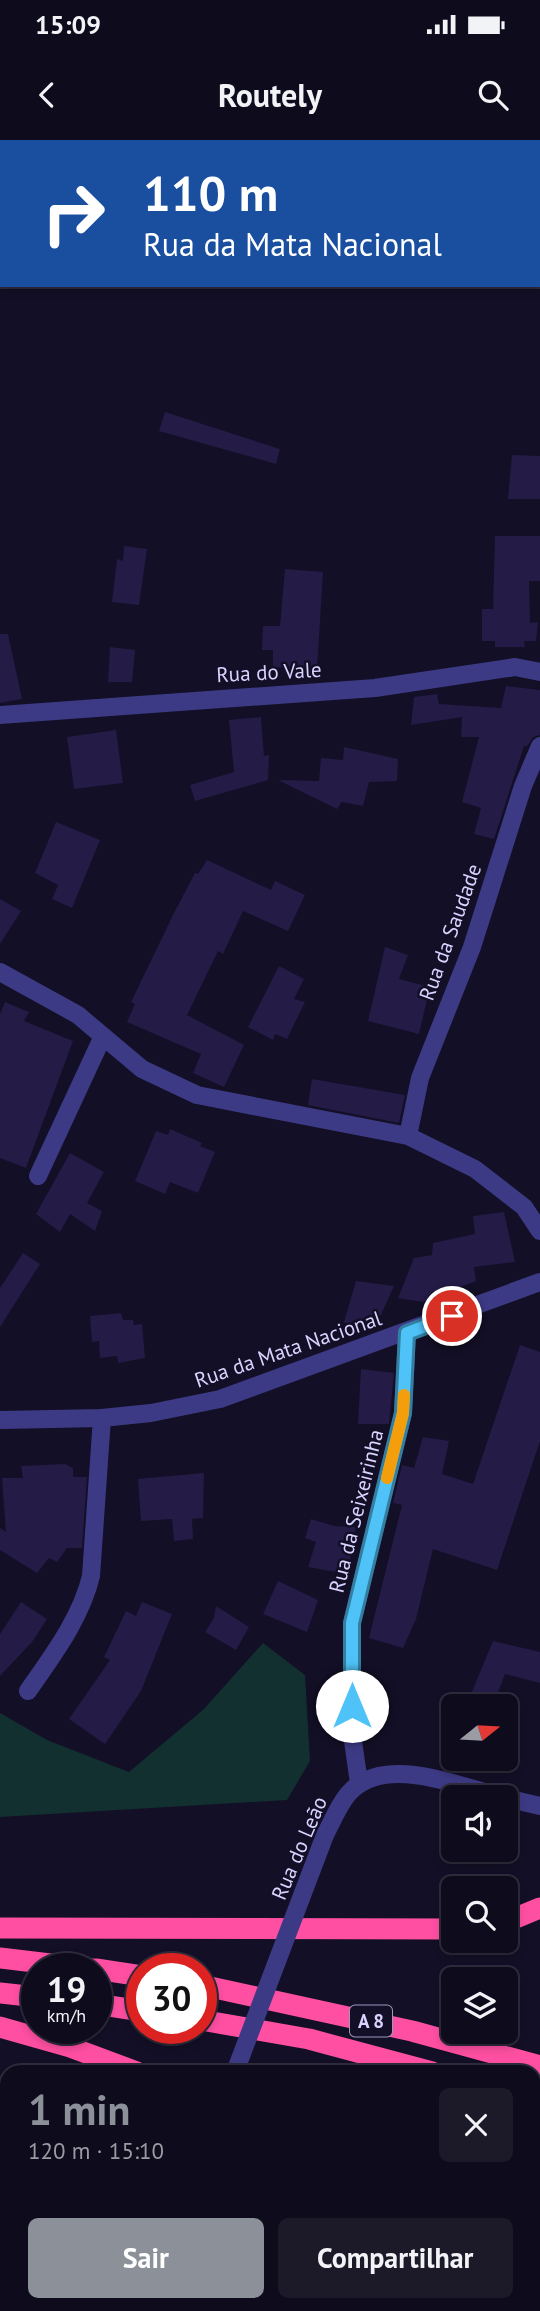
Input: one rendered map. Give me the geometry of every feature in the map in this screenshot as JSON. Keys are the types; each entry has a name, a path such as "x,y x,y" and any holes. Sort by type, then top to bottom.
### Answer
{"highway":[{"path":"518,1917 540,1908"},
{"path":"0,1928 441,1929"},
{"path":"0,1958 21,1960"},
{"name":"A 8","path":"217,1988 412,2031 536,2065"},
{"path":"0,1993 21,1995"},
{"name":"A 8","path":"217,2023 309,2039 406,2065"},
{"path":"0,2027 70,2047 118,2065"}],"street":[{"name":"Rua do Vale","path":"0,715 375,688 515,667 540,672"},
{"name":"Rua da Saudade","path":"408,1136 420,1078 472,947 523,786 540,746"},
{"path":"0,972 78,1015 142,1069 197,1095 408,1136 475,1169 524,1207 540,1231"},
{"path":"38,1177 103,1036"},
{"name":"Rua da Mata Nacional","path":"0,1420 102,1418 151,1413 220,1399 407,1333 540,1282"},
{"name":"Rua da Seixeirinha","path":"359,1783 352,1734 352,1623 403,1413 407,1333"},
{"path":"28,1691 86,1598 91,1576 102,1418"},
{"path":"359,1783 379,1776 399,1774 447,1785"},
{"name":"Rua do Leão","path":"238,2065 325,1835 347,1795 359,1783"},
{"path":"518,1801 540,1806"}],"green space":[{"path":"263,1643 305,1675 310,1761 287,1800 0,1817 0,1713 47,1740 129,1772 204,1709"}],"building":[{"path":"165,412 280,449 276,464 159,431"},
{"path":"512,455 540,456 540,499 508,499"},
{"path":"495,536 540,536 540,581 529,581 530,623 538,622 536,641 524,641 525,647 495,647 495,641 482,641 482,609 493,609"},
{"path":"124,546 147,549 139,605 112,602 117,559 123,561"},
{"path":"285,569 323,572 317,669 273,667 273,650 262,650 263,626 280,626"},
{"path":"0,634 8,634 22,699 0,703"},
{"path":"110,647 135,650 132,682 108,682"},
{"path":"506,686 540,690 540,735 533,737 527,746 524,746 494,839 474,834 481,808 462,802 479,737 461,737 462,717 411,725 414,697 437,694 439,704 501,708"},
{"path":"261,717 264,756 269,755 268,780 195,801 190,785 234,772 229,720"},
{"path":"116,730 123,783 74,789 67,737"},
{"path":"344,747 398,759 397,781 369,782 363,806 342,802 337,809 278,780 319,781 321,758 343,760"},
{"path":"56,822 100,840 72,908 52,899 58,885 35,873"},
{"path":"207,860 271,890 275,881 305,895 288,931 243,911 223,954 218,951 187,1015 244,1045 224,1087 193,1073 201,1054 127,1022 135,1004 131,1002 174,913 195,873 198,874"},
{"path":"0,899 21,911 0,944"},
{"path":"385,947 408,955 399,979 430,987 419,1034 368,1021"},
{"path":"279,966 304,979 294,999 305,1002 287,1039 275,1034 273,1040 248,1027"},
{"path":"5,1002 29,1012 24,1021 73,1041 26,1168 0,1158 0,1014"},
{"path":"312,1079 405,1095 399,1123 308,1105"},
{"path":"170,1129 215,1152 198,1193 170,1182 165,1194 135,1181 156,1131 168,1135"},
{"path":"70,1153 104,1172 87,1203 102,1211 95,1231 70,1214 60,1232 36,1214"},
{"path":"504,1212 515,1262 474,1267 476,1281 423,1302 398,1298 414,1258 432,1255 433,1243 475,1234 473,1216"},
{"path":"23,1253 40,1264 0,1327 0,1288"},
{"path":"356,1281 394,1286 374,1330 358,1332 344,1322"},
{"path":"121,1313 123,1320 133,1320 134,1325 142,1324 145,1358 118,1363 117,1356 100,1358 99,1341 92,1342 90,1316"},
{"path":"520,1345 540,1352 540,1441 497,1570 433,1549 416,1619 403,1648 369,1638 402,1505 393,1503 402,1465 414,1468 423,1437 449,1441 442,1474 473,1484"},
{"path":"361,1369 394,1373 389,1424 358,1424"},
{"path":"65,1464 73,1468 73,1477 87,1477 82,1548 67,1548 57,1562 49,1558 37,1573 0,1550 0,1528 6,1532 2,1478 23,1478 21,1466"},
{"path":"204,1473 203,1518 192,1519 193,1539 174,1541 172,1519 141,1521 138,1479"},
{"path":"311,1519 334,1526 356,1527 347,1574 308,1567 316,1542 305,1538"},
{"path":"278,1581 318,1600 307,1632 263,1614"},
{"path":"21,1602 47,1619 32,1642 0,1676 0,1634"},
{"path":"142,1602 172,1614 141,1691 105,1744 69,1719 110,1660 104,1657 126,1611 136,1616"},
{"path":"216,1606 249,1627 236,1650 205,1632 214,1618"},
{"path":"493,1641 540,1652 540,1683 505,1674 498,1694 471,1694"}],"slow traffic":[{"path":"387,1478 403,1413 404,1395"}],"route":[{"path":"352,1706 352,1623 403,1413 407,1333 452,1316"}]}
